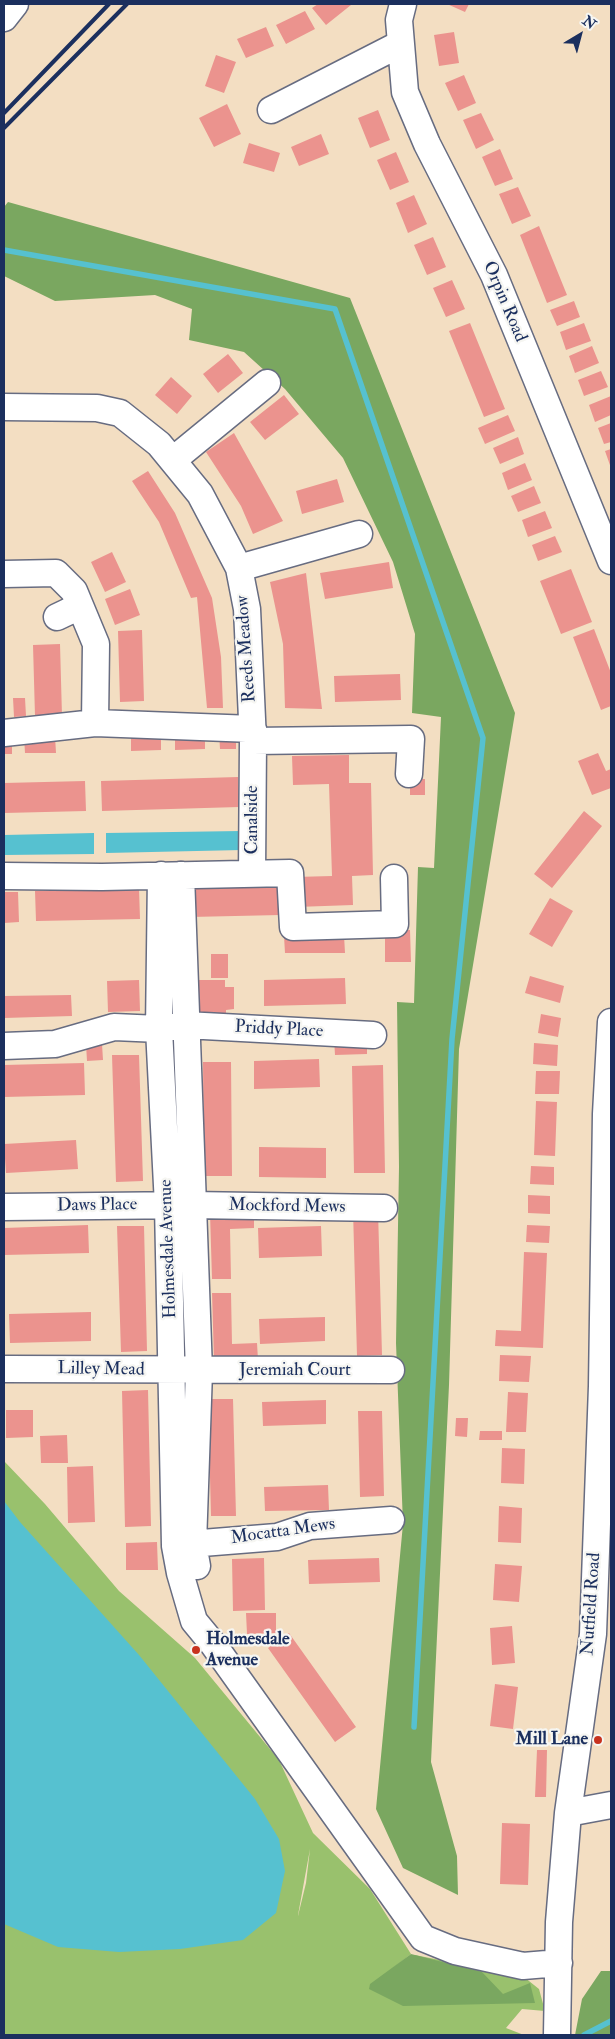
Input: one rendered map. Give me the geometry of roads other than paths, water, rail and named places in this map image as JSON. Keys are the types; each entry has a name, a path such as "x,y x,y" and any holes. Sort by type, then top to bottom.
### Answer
{"street":[{"path":"4,18 16,4"},
{"name":"Orpin Road","path":"403,4 398,20 405,92 427,144 494,275 611,561"},
{"path":"271,110 400,44"},
{"path":"166,452 267,383"},
{"name":"Reeds Meadow","path":"4,407 97,408 109,410 131,420 166,452 200,494 239,568 247,609 253,735 95,723 4,733"},
{"path":"239,568 359,534"},
{"path":"4,574 56,573 70,605 96,644 95,723"},
{"path":"253,735 411,739 408,774"},
{"name":"Canalside","path":"4,876 252,874 253,735"},
{"path":"252,874 290,873 293,927 395,924 394,878"},
{"name":"Holmesdale Avenue","path":"171,875 185,1025 180,1205 172,1371 184,1545 213,1644 424,1938 455,1951 523,1966 559,1963"},
{"name":"Holmesdale Avenue","path":"171,875 159,1029 198,1371 184,1545"},
{"name":"Nutfield Road","path":"557,2035 559,1922 568,1813 593,1634 606,1387 611,1022"},
{"name":"Priddy Place","path":"4,1046 55,1044 114,1027 159,1029 185,1025 373,1035"},
{"name":"Daws Place","path":"4,1207 180,1205"},
{"name":"Mockford Mews","path":"180,1205 384,1208"},
{"name":"Lilley Mead","path":"4,1369 198,1371"},
{"name":"Jeremiah Court","path":"198,1371 391,1370"},
{"name":"Mocatta Mews","path":"184,1545 277,1537 310,1526 391,1520"},
{"path":"568,1813 611,1805"}],"water":[{"path":"241,831 242,850 106,853 106,833"},
{"path":"94,833 94,854 4,855 4,835"},
{"path":"4,1501 20,1522 139,1655 255,1799 279,1839 285,1871 276,1913 243,1940 180,1949 119,1952 58,1947 4,1924"}],"waterway":[{"path":"4,250 335,309 483,738 452,1039 414,1727"},
{"path":"584,2035 611,2021"}],"railway":[{"path":"4,113 109,4"},
{"path":"4,128 127,4"}],"place":[{"name":"Holmesdale Avenue","path":"196,1650"},
{"name":"Mill Lane","path":"598,1740"}]}
